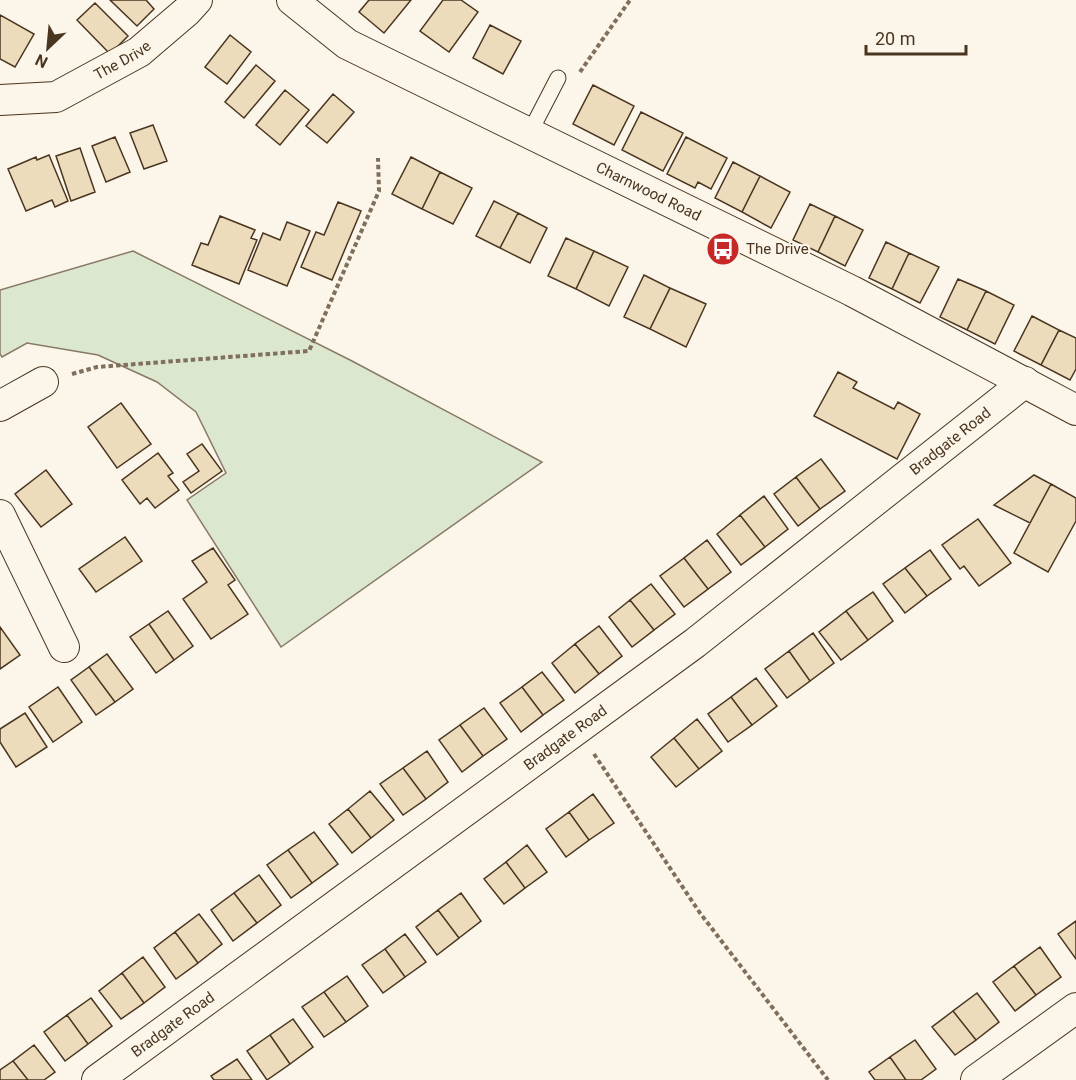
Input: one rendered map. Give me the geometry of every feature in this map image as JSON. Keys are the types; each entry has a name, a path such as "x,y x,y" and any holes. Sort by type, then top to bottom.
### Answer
{"street":[{"name":"The Drive","path":"0,100 56,97 139,52 197,0"},
{"name":"Charnwood Road","path":"292,0 347,44 852,291 1076,410"},
{"path":"0,406 43,382"},
{"name":"Bradgate Road","path":"97,1080 695,643 1025,382"},
{"path":"0,516 64,647"},
{"path":"976,1080 1076,1008"}],"lane":[{"path":"530,134 558,78"}],"path":[{"path":"558,78 578,76 630,0"},
{"path":"43,382 97,368 309,351 379,191 378,158"},
{"path":"577,729 700,913 828,1080"}],"green space":[{"path":"133,251 352,361 542,462 281,647 187,500 226,473 196,412 157,382 98,355 27,343 2,357 0,354 0,290"}],"building":[{"path":"110,0 146,0 154,9 137,26"},
{"path":"369,0 411,0 384,33 359,12"},
{"path":"443,0 461,0 478,12 449,52 420,31"},
{"path":"95,3 128,36 110,54 77,20"},
{"path":"0,15 34,34 15,67 0,59"},
{"path":"490,25 521,41 503,74 473,58"},
{"path":"230,35 251,52 227,84 205,67"},
{"path":"256,65 275,81 244,118 225,102"},
{"path":"593,85 634,106 614,145 573,124"},
{"path":"285,90 309,110 280,145 256,125"},
{"path":"333,94 354,112 327,143 306,126"},
{"path":"641,112 683,133 663,171 622,150"},
{"path":"153,125 167,161 144,169 130,133"},
{"path":"115,137 130,172 106,182 92,146"},
{"path":"686,137 727,158 711,189 698,182 695,188 667,174"},
{"path":"80,148 95,192 71,201 56,156"},
{"path":"49,155 68,201 55,207 52,200 26,211 8,169 36,157 37,160"},
{"path":"411,157 440,172 422,209 392,194"},
{"path":"733,162 760,176 742,212 715,198"},
{"path":"440,172 472,188 453,224 422,209"},
{"path":"760,176 790,192 771,228 742,212"},
{"path":"494,201 518,213 500,248 476,236"},
{"path":"338,202 361,211 332,280 301,267 316,232 324,235"},
{"path":"810,204 835,216 818,252 793,240"},
{"path":"518,213 547,228 530,263 500,248"},
{"path":"220,216 255,230 251,238 257,240 239,284 192,265 201,243 208,245"},
{"path":"835,216 863,230 845,266 818,252"},
{"path":"287,222 310,231 287,286 248,270 263,233 280,240"},
{"path":"566,238 594,251 576,289 548,276"},
{"path":"886,242 909,253 892,289 869,278"},
{"path":"594,251 628,267 609,306 576,289"},
{"path":"909,253 939,267 920,303 892,289"},
{"path":"644,275 670,288 650,329 624,317"},
{"path":"958,279 986,291 967,330 940,317"},
{"path":"670,288 706,304 686,347 650,329"},
{"path":"986,291 1014,305 995,344 967,330"},
{"path":"1032,316 1059,330 1041,365 1014,351"},
{"path":"1059,330 1076,338 1076,369 1070,380 1041,365"},
{"path":"838,372 857,382 853,388 894,409 898,402 920,414 897,459 814,416"},
{"path":"121,403 151,444 117,468 88,427"},
{"path":"202,444 222,471 191,493 183,482 199,471 187,454"},
{"path":"158,453 173,473 168,476 179,490 155,508 147,498 140,504 122,480"},
{"path":"821,459 845,491 820,509 796,477"},
{"path":"46,470 72,504 41,527 15,494"},
{"path":"1034,475 1051,484 1030,523 994,505"},
{"path":"796,477 820,509 798,526 774,494"},
{"path":"1051,484 1076,498 1076,521 1048,572 1014,553"},
{"path":"764,496 788,529 765,547 740,515"},
{"path":"740,515 765,547 741,565 717,534"},
{"path":"978,519 1011,563 979,586 964,566 960,569 942,545"},
{"path":"125,537 142,561 96,592 79,569"},
{"path":"707,540 731,572 708,589 684,558"},
{"path":"213,548 235,580 228,585 248,614 211,639 183,599 207,582 192,561"},
{"path":"930,550 951,579 927,596 905,568"},
{"path":"684,558 708,589 684,607 660,576"},
{"path":"905,568 927,596 905,613 883,584"},
{"path":"651,584 675,614 654,630 630,600"},
{"path":"873,592 893,621 868,640 846,611"},
{"path":"630,600 654,630 632,647 609,617"},
{"path":"168,611 193,646 174,660 149,624"},
{"path":"846,611 868,640 841,660 819,632"},
{"path":"149,624 174,660 156,673 130,637"},
{"path":"599,626 622,656 599,674 575,644"},
{"path":"0,627 20,655 0,669"},
{"path":"813,633 834,663 810,681 789,651"},
{"path":"575,644 599,674 575,693 552,663"},
{"path":"789,651 810,681 787,698 765,669"},
{"path":"107,654 133,689 115,702 89,667"},
{"path":"89,667 115,702 96,715 71,680"},
{"path":"542,672 564,700 543,715 522,687"},
{"path":"756,678 777,706 752,725 731,697"},
{"path":"58,687 82,722 53,742 29,707"},
{"path":"522,687 543,715 521,732 500,703"},
{"path":"731,697 752,725 728,742 708,714"},
{"path":"484,708 507,739 483,756 460,725"},
{"path":"25,713 47,747 16,767 0,742 0,729"},
{"path":"697,719 722,751 699,769 674,738"},
{"path":"460,725 483,756 462,772 439,740"},
{"path":"674,738 699,769 676,787 651,757"},
{"path":"427,751 448,782 426,799 403,768"},
{"path":"403,768 426,799 403,815 380,784"},
{"path":"370,791 394,820 371,838 348,809"},
{"path":"593,794 614,823 589,840 569,812"},
{"path":"348,809 371,838 352,853 329,824"},
{"path":"569,812 589,840 566,857 546,829"},
{"path":"314,832 338,864 312,883 288,850"},
{"path":"527,845 547,872 525,888 506,862"},
{"path":"288,850 312,883 291,898 267,865"},
{"path":"506,862 525,888 504,904 484,879"},
{"path":"259,875 281,905 257,923 234,893"},
{"path":"234,893 257,923 233,941 211,910"},
{"path":"461,893 481,921 459,938 438,910"},
{"path":"438,910 459,938 437,955 416,927"},
{"path":"199,914 222,944 198,963 175,932"},
{"path":"1076,921 1076,959 1058,934"},
{"path":"175,932 198,963 176,979 154,948"},
{"path":"405,934 426,962 405,977 385,949"},
{"path":"1040,947 1061,977 1036,995 1014,966"},
{"path":"385,949 405,977 383,993 362,965"},
{"path":"143,957 165,987 144,1003 122,973"},
{"path":"1014,966 1036,995 1015,1011 993,982"},
{"path":"122,973 144,1003 121,1019 99,991"},
{"path":"347,976 368,1006 346,1022 324,992"},
{"path":"324,992 346,1022 324,1037 302,1007"},
{"path":"977,993 999,1022 976,1040 953,1011"},
{"path":"91,998 112,1026 88,1044 67,1015"},
{"path":"953,1011 976,1040 955,1055 932,1027"},
{"path":"67,1015 88,1044 65,1061 44,1032"},
{"path":"293,1019 313,1047 290,1064 270,1035"},
{"path":"270,1035 290,1064 267,1080 247,1051"},
{"path":"915,1040 936,1069 921,1080 906,1080 890,1057"},
{"path":"34,1045 55,1072 44,1080 28,1080 13,1061"},
{"path":"890,1057 906,1080 875,1080 869,1072"},
{"path":"237,1059 252,1080 214,1080 211,1076"},
{"path":"13,1061 28,1080 0,1080 0,1070"}],"place":[{"name":"The Drive","path":"723,249"}]}
